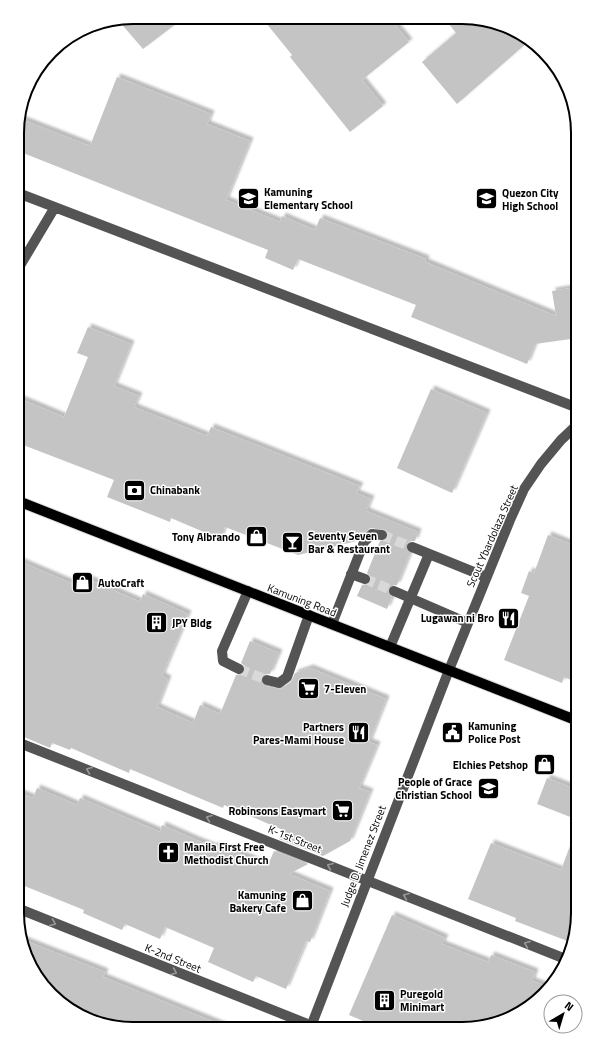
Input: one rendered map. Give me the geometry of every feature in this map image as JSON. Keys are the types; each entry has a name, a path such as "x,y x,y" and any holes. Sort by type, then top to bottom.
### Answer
{"main road":[{"name":"Kamuning Road","path":"24,503 571,718"}],"street":[{"path":"24,195 571,405"},
{"path":"24,259 54,207"},
{"name":"Scout Ybardolaza Street","path":"449,670 486,577 524,489 541,464 571,431"},
{"path":"332,624 364,542 372,534 382,535"},
{"path":"412,547 486,577"},
{"path":"390,647 429,554"},
{"path":"351,574 364,579"},
{"path":"239,669 223,661 222,651 248,591"},
{"path":"394,591 468,623"},
{"path":"267,680 278,683 287,677 308,615"},
{"name":"Judge D. Jimenez Street","path":"316,1022 366,880 449,670"},
{"name":"K-1st Street","path":"24,745 561,957"},
{"name":"K-2nd Street","path":"24,911 302,1022"}],"building":[{"path":"176,24 143,49 122,25"},
{"path":"267,24 394,24 409,42 362,80 383,106 350,132 290,57 292,55"},
{"path":"449,24 483,26 510,35 525,44 457,104 422,62 456,33"},
{"path":"117,77 211,114 207,124 250,141 226,200 280,222 282,216 315,230 320,218 426,259 425,262 556,316 552,291 571,288 571,339 535,344 527,364 411,317 416,305 298,259 293,270 265,258 268,250 24,153 25,121 90,146"},
{"path":"88,327 131,344 114,386 139,396 134,407 207,436 211,427 360,486 356,493 371,499 366,511 418,532 415,541 411,541 406,544 406,548 410,553 397,585 390,586 388,589 389,595 392,597 387,609 357,596 362,585 367,585 371,582 371,577 367,573 380,541 387,538 388,533 385,530 370,528 357,541 298,555 225,527 220,539 171,518 170,522 107,497 114,480 24,445 24,400 64,417 88,357 77,353"},
{"path":"431,389 487,413 452,493 397,468"},
{"path":"548,535 571,544 571,680 564,677 562,683 504,660 529,596 521,593 529,571 534,573"},
{"path":"24,563 80,587 84,577 140,602 143,594 188,614 162,676 168,679 157,707 193,723 200,705 220,714 236,675 242,675 245,672 245,666 241,663 250,641 279,653 270,674 265,674 261,678 261,682 265,686 281,689 291,682 295,673 310,668 386,699 369,742 377,745 359,788 370,792 350,841 323,856 279,839 283,830 224,805 223,808 130,769 129,773 71,748 70,750 52,743 50,748 24,737"},
{"path":"547,778 571,787 571,817 537,804"},
{"path":"37,788 77,805 80,798 160,832 162,825 214,847 215,845 268,865 274,851 308,864 289,874 330,891 310,942 306,941 286,989 256,976 253,982 208,962 214,948 165,927 160,939 125,924 122,930 83,913 84,910 24,886 24,795 33,798"},
{"path":"491,843 561,870 571,843 571,920 567,941 515,921 516,918 468,899"},
{"path":"392,915 445,938 442,944 488,962 491,955 535,972 532,981 544,985 534,995 510,1011 476,1021 366,1022 349,1015"},
{"path":"28,942 105,972 103,977 214,1022 119,1021 91,1013 73,1004 51,985 35,961"}],"tunnel":[{"path":"382,535 412,547"},
{"path":"365,579 394,591"},
{"path":"239,669 267,680"}],"place":[{"name":"Kamuning Elementary School","path":"249,198"},
{"name":"Quezon City High School","path":"487,199"},
{"name":"Chinabank","path":"134,490"},
{"name":"Tony Albrando","path":"256,537"},
{"name":"Seventy Seven Bar & Restaurant","path":"292,542"},
{"name":"AutoCraft","path":"82,583"},
{"name":"Lugawan ni Bro","path":"509,618"},
{"name":"JPY Bldg","path":"157,623"},
{"name":"7-Eleven","path":"308,689"},
{"name":"Kamuning Police Post","path":"452,732"},
{"name":"Partners Pares-Mami House","path":"359,733"},
{"name":"Elchies Petshop","path":"544,765"},
{"name":"People of Grace Christian School","path":"488,788"},
{"name":"Robinsons Easymart","path":"342,811"},
{"name":"Manila First Free Methodist Church","path":"168,853"},
{"name":"Kamuning Bakery Cafe","path":"302,901"},
{"name":"Puregold Minimart","path":"385,1000"}]}
